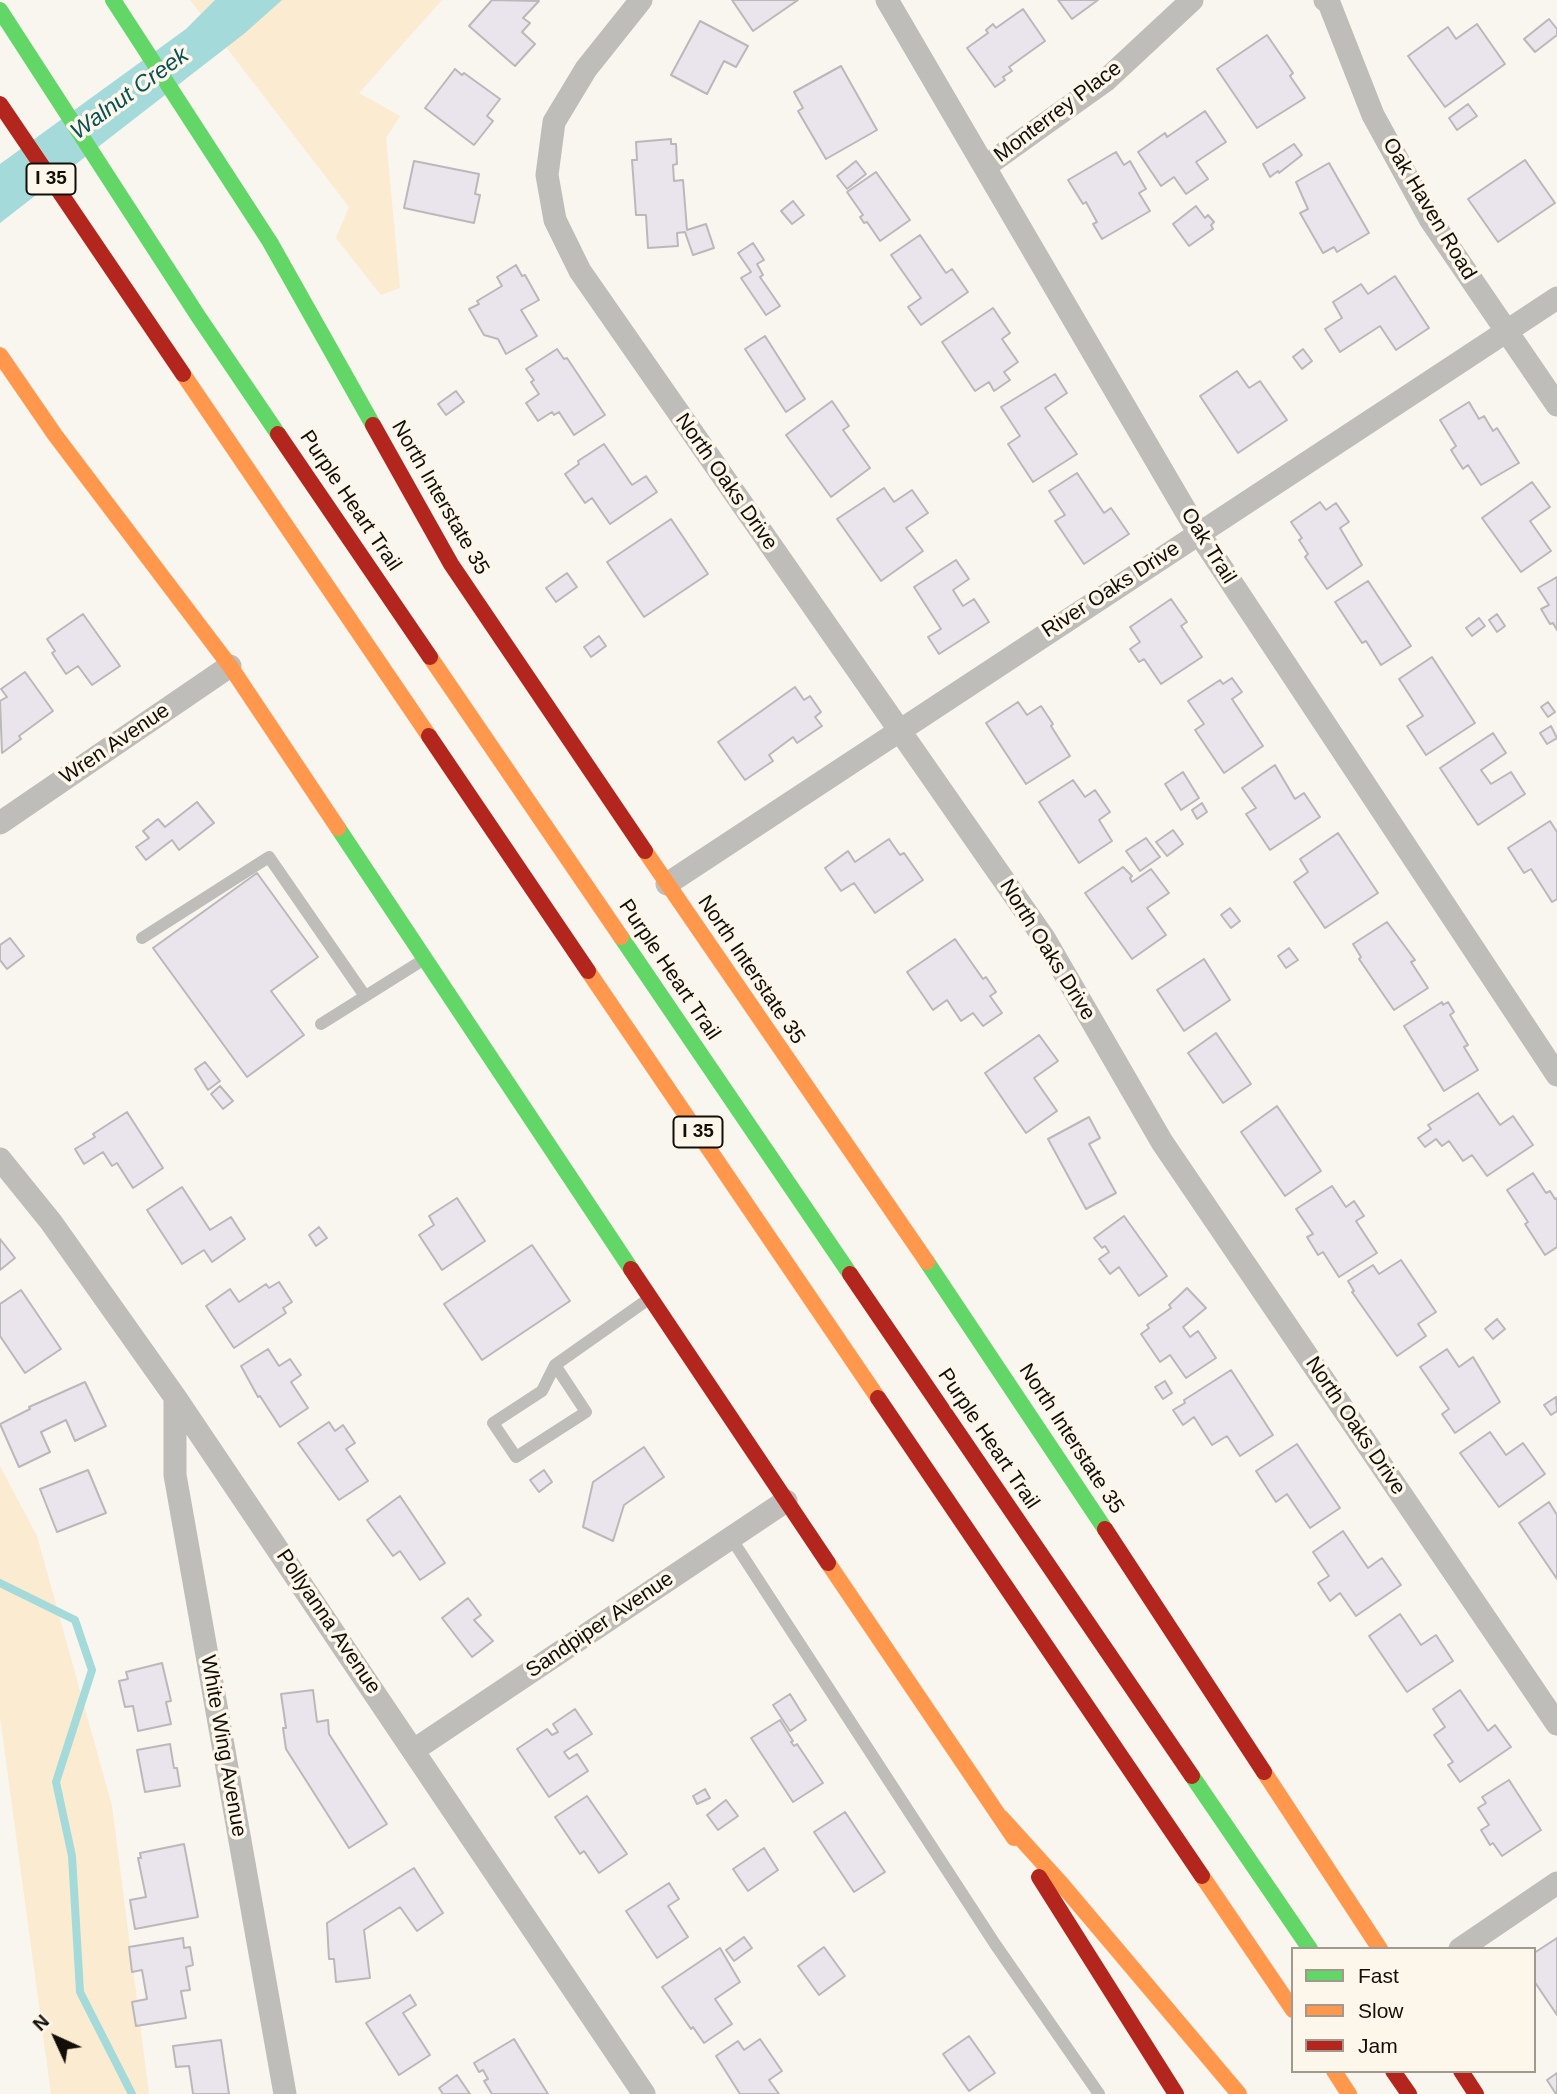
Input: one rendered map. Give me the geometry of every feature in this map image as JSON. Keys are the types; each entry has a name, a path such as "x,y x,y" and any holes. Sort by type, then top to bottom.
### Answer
{"main road":[{"name":"North Interstate 35","path":"115,3 270,242 451,564 995,1361 1379,1947"},
{"name":"Purple Heart Trail","path":"0,10 206,327 1309,1947"},
{"name":"I 35","path":"0,104 1291,2007"},
{"path":"0,355 55,435 230,666 786,1501 1000,1817 1176,2094"},
{"path":"1000,1817 1059,1881 1239,2094"},
{"path":"1335,2073 1349,2094"},
{"path":"1395,2073 1409,2094"},
{"path":"1462,2073 1476,2094"}],"street":[{"name":"North Oaks Drive","path":"641,0 586,69 554,122 547,175 555,220 580,271 1044,938 1163,1142 1557,1724"},
{"name":"Oak Trail","path":"887,0 1198,532 1557,1075"},
{"name":"Monterrey Place","path":"986,166 1105,81 1192,0"},
{"name":"Oak Haven Road","path":"1325,0 1329,3 1373,115 1430,219 1557,405"},
{"name":"River Oaks Drive","path":"667,884 1557,298"},
{"name":"Wren Avenue","path":"0,823 230,666"},
{"name":"Pollyanna Avenue","path":"0,1159 51,1222 175,1397 644,2094"},
{"name":"White Wing Avenue","path":"175,1397 175,1475 285,2094"},
{"name":"Sandpiper Avenue","path":"414,1749 786,1501"},
{"path":"1463,1947 1557,1882"}],"lane":[{"path":"142,938 269,857 365,996"},
{"path":"321,1024 426,958"},
{"path":"555,1365 586,1412 516,1457 493,1423 542,1391 555,1365 651,1298"},
{"path":"731,1538 995,1944 1099,2094"}],"shaded area":[{"path":"190,0 442,0 359,93 400,116 386,138 400,288 381,295 336,238 349,207"},
{"path":"0,1466 37,1536 112,1806 149,2094 51,2094 0,1717"}],"water":[{"name":"Walnut Creek","path":"215,0 282,0 245,33 0,223 0,164 186,29"}],"building":[{"path":"492,0 539,1 523,18 530,23 522,32 535,44 515,66 469,26"},
{"path":"732,0 798,0 753,31"},
{"path":"1058,0 1098,0 1072,19"},
{"path":"1023,9 1045,41 1009,67 1012,71 995,87 967,48 988,33 986,30 993,24 996,28"},
{"path":"1549,19 1557,29 1557,35 1535,52 1524,39"},
{"path":"700,21 748,46 736,67 724,61 707,94 671,75"},
{"path":"1477,24 1505,64 1445,107 1408,56 1448,27 1456,39"},
{"path":"1267,35 1293,73 1290,76 1305,98 1257,128 1217,69"},
{"path":"841,66 877,130 826,159 798,111 803,108 794,92"},
{"path":"455,69 500,99 487,116 493,121 474,145 425,108"},
{"path":"1468,104 1477,116 1457,130 1449,118"},
{"path":"1205,111 1226,142 1196,162 1208,179 1186,194 1174,177 1161,186 1138,152 1165,133 1167,137"},
{"path":"671,139 671,144 676,144 674,181 683,180 687,230 706,224 714,248 693,255 685,232 677,233 678,246 648,248 646,215 636,215 632,160 637,160 636,142"},
{"path":"1294,144 1302,155 1270,177 1263,164"},
{"path":"1116,152 1124,165 1130,161 1146,189 1139,193 1150,211 1102,239 1093,224 1097,222 1086,202 1083,204 1068,180"},
{"path":"1525,160 1555,203 1498,242 1468,199"},
{"path":"414,161 479,174 475,194 480,195 474,223 404,208"},
{"path":"856,161 866,174 847,189 837,176"},
{"path":"1329,163 1369,233 1337,252 1334,247 1323,253 1300,213 1308,209 1296,182"},
{"path":"876,172 910,220 880,241 867,222 864,223 860,217 863,215 847,192"},
{"path":"793,201 804,215 792,224 781,211"},
{"path":"1196,206 1205,218 1208,215 1214,222 1211,225 1213,229 1189,246 1173,224"},
{"path":"920,235 946,273 952,269 968,292 921,325 908,307 921,298 891,255"},
{"path":"753,243 764,260 757,264 763,275 760,277 780,306 766,315 741,278 751,272 738,253"},
{"path":"516,265 539,300 521,310 537,336 506,354 498,339 484,335 469,309 502,286 497,277"},
{"path":"1395,276 1429,328 1396,350 1380,326 1340,352 1325,329 1342,318 1333,302 1361,284 1368,294"},
{"path":"993,308 1010,333 1002,339 1018,362 1004,372 1010,380 994,391 989,382 975,391 942,342"},
{"path":"765,336 805,399 786,412 745,349"},
{"path":"557,349 564,359 567,358 605,415 574,435 559,412 554,415 552,412 538,421 526,403 539,394 526,369"},
{"path":"1303,349 1312,361 1302,369 1293,357"},
{"path":"1237,371 1249,388 1260,381 1287,420 1238,453 1200,396"},
{"path":"1055,374 1067,393 1045,408 1077,454 1033,482 1008,444 1020,436 1001,407"},
{"path":"456,391 464,402 446,415 438,404"},
{"path":"832,401 849,426 843,430 870,468 831,497 786,435"},
{"path":"1469,402 1479,419 1484,416 1493,431 1497,428 1519,463 1481,485 1468,465 1463,469 1451,450 1456,446 1440,420"},
{"path":"604,444 632,485 646,476 657,492 610,524 592,498 585,503 565,474 579,464 578,461"},
{"path":"1077,473 1104,513 1111,508 1129,534 1084,564 1055,521 1065,515 1049,491"},
{"path":"1532,482 1550,507 1530,521 1551,551 1521,572 1482,518"},
{"path":"884,488 894,502 912,490 928,513 906,528 923,551 881,581 837,519"},
{"path":"1320,502 1326,510 1336,503 1349,522 1340,528 1362,565 1327,589 1305,557 1308,554 1299,540 1302,538 1291,522"},
{"path":"671,519 708,574 644,617 607,562"},
{"path":"956,560 969,579 953,590 963,606 974,599 989,622 939,654 928,637 941,629 914,587"},
{"path":"567,573 577,587 556,602 546,588"},
{"path":"1557,577 1557,630 1541,609 1549,605 1538,588"},
{"path":"1368,581 1411,646 1381,665 1366,641 1362,643 1335,602"},
{"path":"1171,599 1187,622 1181,626 1202,657 1161,684 1144,659 1139,662 1130,649 1140,642 1130,627"},
{"path":"83,614 120,666 92,685 78,666 66,674 52,653 55,651 47,639"},
{"path":"1497,614 1505,626 1497,632 1489,620"},
{"path":"1479,618 1485,626 1472,636 1466,628"},
{"path":"599,636 606,646 591,657 584,647"},
{"path":"1432,657 1475,723 1426,755 1407,726 1423,716 1399,679"},
{"path":"25,672 53,711 19,736 21,739 2,753 0,701 7,697 1,689"},
{"path":"1232,678 1242,692 1232,699 1263,746 1224,773 1195,730 1204,724 1188,701 1220,680 1223,684"},
{"path":"795,687 804,700 810,696 821,712 815,717 822,726 797,743 793,737 769,755 773,761 745,780 718,742"},
{"path":"1018,702 1027,715 1041,706 1070,756 1026,784 986,723"},
{"path":"1548,702 1555,712 1548,717 1541,707"},
{"path":"1551,726 1557,738 1547,744 1540,733"},
{"path":"1493,733 1506,753 1481,770 1491,784 1511,772 1525,794 1478,825 1440,768"},
{"path":"1275,765 1295,799 1304,793 1320,817 1270,850 1246,814 1256,808 1242,788"},
{"path":"1183,772 1199,798 1181,810 1165,784"},
{"path":"1073,780 1085,797 1095,790 1110,812 1099,820 1112,841 1079,863 1039,802"},
{"path":"197,802 214,823 179,850 172,840 146,860 136,847 149,838 143,831 158,819 165,827"},
{"path":"1202,803 1207,812 1197,819 1192,810"},
{"path":"1550,821 1557,832 1557,899 1552,902 1531,869 1524,873 1508,848"},
{"path":"1173,830 1183,844 1167,856 1156,842"},
{"path":"1338,833 1378,893 1325,928 1294,882 1308,872 1300,859"},
{"path":"1146,838 1160,857 1140,871 1126,851"},
{"path":"889,839 900,855 904,853 923,880 875,913 854,883 841,891 825,868 848,851 855,862"},
{"path":"1123,867 1132,876 1132,882 1151,869 1169,893 1147,908 1166,935 1132,959 1085,893"},
{"path":"257,873 318,957 271,991 304,1035 247,1077 153,948"},
{"path":"1230,908 1240,921 1231,928 1221,915"},
{"path":"1387,922 1415,960 1411,962 1428,988 1394,1010 1359,959 1361,957 1353,944"},
{"path":"10,938 24,956 7,969 0,960 0,945"},
{"path":"955,939 983,979 986,977 996,992 990,996 1002,1013 983,1026 973,1013 961,1021 947,1000 933,1010 907,972"},
{"path":"1289,948 1298,960 1286,968 1278,956"},
{"path":"1204,959 1230,1000 1184,1031 1157,990"},
{"path":"1442,1002 1443,1005 1448,1002 1454,1012 1450,1015 1468,1045 1464,1047 1478,1070 1444,1091 1404,1026"},
{"path":"1216,1033 1251,1084 1223,1103 1188,1053"},
{"path":"1039,1035 1058,1061 1034,1078 1057,1111 1026,1133 985,1073"},
{"path":"205,1062 220,1081 208,1090 195,1069"},
{"path":"220,1086 233,1101 223,1109 211,1094"},
{"path":"1478,1093 1500,1125 1513,1116 1533,1145 1487,1176 1472,1155 1463,1161 1449,1141 1442,1146 1436,1139 1425,1147 1418,1138 1431,1129 1428,1125"},
{"path":"1277,1106 1321,1171 1285,1196 1241,1132"},
{"path":"127,1112 163,1168 133,1188 117,1163 112,1166 103,1152 84,1164 75,1149"},
{"path":"1089,1117 1100,1138 1089,1144 1116,1193 1086,1209 1048,1139"},
{"path":"1533,1173 1546,1193 1550,1191 1555,1199 1557,1198 1557,1247 1545,1255 1507,1190"},
{"path":"1332,1186 1346,1207 1354,1201 1364,1216 1356,1221 1377,1253 1339,1277 1323,1252 1318,1255 1307,1237 1313,1234 1296,1209"},
{"path":"182,1187 210,1230 231,1217 245,1239 212,1262 204,1250 182,1264 147,1210"},
{"path":"457,1198 485,1241 442,1270 419,1235 434,1225 429,1216"},
{"path":"1124,1216 1167,1276 1139,1296 1119,1267 1110,1274 1099,1259 1109,1252 1094,1238"},
{"path":"319,1227 327,1238 316,1246 309,1235"},
{"path":"0,1239 15,1258 0,1270"},
{"path":"532,1245 570,1301 482,1360 444,1304"},
{"path":"1401,1260 1436,1312 1418,1324 1426,1336 1397,1356 1352,1292 1354,1291 1348,1281 1373,1265 1379,1274"},
{"path":"279,1282 292,1302 283,1308 286,1313 234,1348 206,1306 230,1289 239,1302 266,1284 269,1288"},
{"path":"1187,1288 1206,1308 1183,1327 1190,1337 1198,1331 1216,1358 1186,1378 1170,1355 1160,1362 1141,1334 1149,1328 1147,1325 1171,1308 1169,1305"},
{"path":"21,1290 61,1349 25,1373 0,1336 0,1304"},
{"path":"1497,1319 1505,1329 1493,1339 1485,1329"},
{"path":"268,1349 279,1366 290,1359 301,1375 291,1382 308,1408 280,1427 260,1396 258,1397 241,1366"},
{"path":"1447,1349 1459,1367 1473,1357 1500,1402 1455,1433 1442,1414 1449,1409 1420,1367"},
{"path":"1231,1370 1273,1435 1240,1456 1227,1436 1212,1445 1194,1417 1183,1425 1173,1410"},
{"path":"1165,1381 1172,1393 1163,1399 1155,1387"},
{"path":"85,1382 106,1426 75,1441 66,1420 41,1432 50,1452 19,1467 0,1424 30,1409 29,1407"},
{"path":"1556,1397 1557,1411 1551,1415 1544,1405"},
{"path":"329,1422 335,1431 343,1425 355,1443 346,1449 368,1481 339,1500 298,1443"},
{"path":"1490,1432 1506,1455 1523,1443 1545,1474 1499,1507 1460,1453"},
{"path":"1297,1444 1340,1508 1310,1528 1287,1494 1276,1502 1256,1471"},
{"path":"644,1447 664,1477 624,1505 613,1541 583,1527 593,1482"},
{"path":"88,1470 106,1513 57,1532 40,1489"},
{"path":"544,1470 552,1482 539,1492 530,1480"},
{"path":"400,1496 445,1563 420,1580 400,1551 393,1556 367,1520"},
{"path":"1549,1502 1557,1515 1557,1579 1519,1523"},
{"path":"1343,1531 1368,1568 1382,1558 1401,1585 1356,1616 1340,1593 1330,1601 1318,1583 1329,1576 1313,1552"},
{"path":"468,1598 481,1615 474,1620 493,1641 472,1657 442,1618"},
{"path":"1400,1614 1421,1645 1436,1635 1453,1661 1407,1692 1369,1636"},
{"path":"162,1663 171,1701 166,1702 171,1724 138,1731 133,1706 125,1707 119,1681 128,1679 126,1672"},
{"path":"313,1690 317,1722 328,1720 329,1734 387,1824 349,1848 286,1749 281,1694"},
{"path":"1460,1690 1488,1731 1495,1725 1511,1747 1460,1782 1448,1765 1453,1762 1434,1735 1445,1727 1433,1709"},
{"path":"790,1694 806,1720 790,1731 773,1705"},
{"path":"575,1709 592,1734 564,1752 569,1759 577,1754 588,1771 549,1797 517,1749 547,1729 552,1735 558,1732 553,1724"},
{"path":"780,1720 793,1741 791,1742 794,1746 797,1744 823,1783 793,1802 751,1738"},
{"path":"170,1744 180,1786 145,1792 137,1750"},
{"path":"1509,1780 1541,1830 1502,1856 1493,1843 1490,1845 1481,1830 1489,1825 1478,1808 1486,1803 1482,1797"},
{"path":"705,1789 710,1798 697,1804 693,1796"},
{"path":"587,1796 627,1854 599,1873 584,1851 580,1854 555,1817"},
{"path":"726,1800 738,1816 718,1830 707,1815"},
{"path":"845,1812 885,1872 854,1892 814,1832"},
{"path":"184,1844 198,1917 135,1929 130,1900 146,1897 138,1858 141,1858 140,1853"},
{"path":"764,1848 778,1870 748,1891 733,1869"},
{"path":"414,1868 443,1913 417,1931 400,1907 364,1930 370,1978 336,1982 334,1959 329,1959 327,1923"},
{"path":"669,1883 679,1899 668,1906 688,1937 657,1958 626,1911"},
{"path":"744,1937 752,1948 734,1961 726,1950"},
{"path":"183,1938 184,1948 190,1947 193,1965 186,1967 190,1990 181,1991 186,2018 136,2026 132,2002 147,1999 142,1970 132,1972 129,1947"},
{"path":"1557,1938 1557,2015 1536,1984 1536,1952"},
{"path":"824,1947 845,1976 819,1995 798,1966"},
{"path":"720,1948 740,1982 715,1999 732,2024 704,2043 662,1987"},
{"path":"410,1995 416,2005 403,2013 430,2055 399,2075 366,2023"},
{"path":"969,2036 995,2073 969,2091 943,2054"},
{"path":"514,2039 548,2094 492,2094 484,2081 488,2079 483,2070 479,2072 474,2063"},
{"path":"760,2039 782,2071 769,2080 779,2094 740,2094 716,2056 738,2041 744,2050"},
{"path":"221,2040 229,2094 193,2094 189,2066 176,2067 173,2046"},
{"path":"1557,2073 1557,2094 1556,2094 1547,2080"},
{"path":"457,2075 470,2094 443,2094 439,2088"}],"waterway":[{"path":"0,1583 75,1620 92,1670 56,1782 72,1856 80,1992 132,2094"}],"traffic: fast":[{"path":"113,0 270,242 373,425"},
{"path":"0,10 198,316 278,434"},
{"path":"338,828 631,1269"},
{"path":"621,937 850,1274"},
{"path":"927,1262 1105,1529"},
{"path":"1192,1776 1309,1947"}],"traffic: slow":[{"path":"0,355 55,435 230,666 338,828"},
{"path":"183,374 429,736"},
{"path":"430,657 621,937"},
{"path":"645,851 927,1262"},
{"path":"588,971 878,1398"},
{"path":"828,1563 1014,1838"},
{"path":"1264,1772 1379,1947"},
{"path":"1001,1817 1059,1881 1239,2094"},
{"path":"1202,1876 1291,2007"},
{"path":"1335,2073 1349,2094"}],"traffic: jam":[{"path":"0,104 183,374"},
{"path":"373,425 451,564 645,851"},
{"path":"278,434 430,657"},
{"path":"429,736 588,971"},
{"path":"631,1269 828,1563"},
{"path":"850,1274 1192,1776"},
{"path":"878,1398 1202,1876"},
{"path":"1105,1529 1264,1772"},
{"path":"1039,1877 1176,2094"},
{"path":"1394,2073 1409,2094"},
{"path":"1462,2073 1476,2094"}]}
